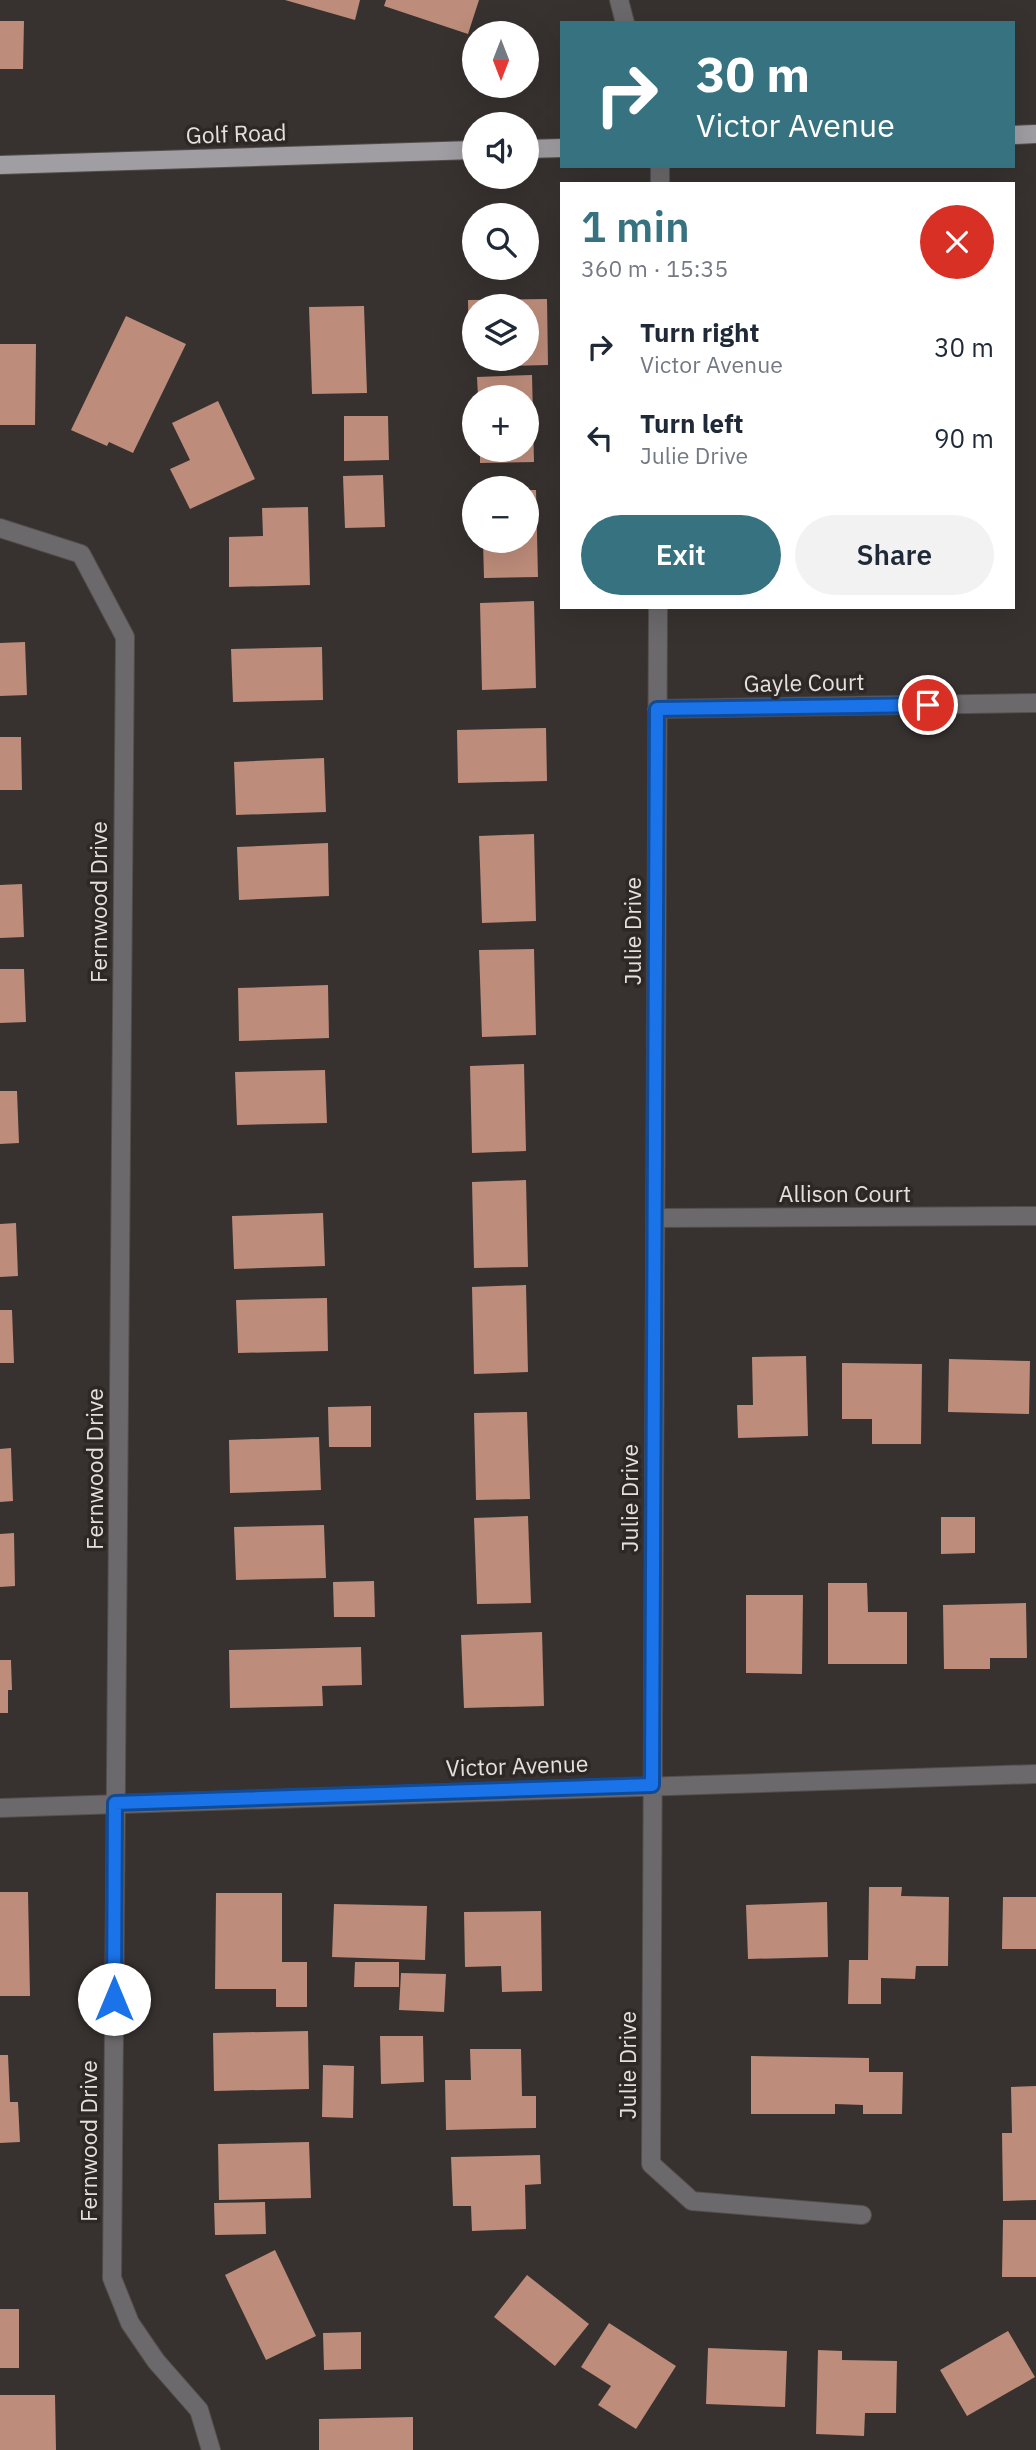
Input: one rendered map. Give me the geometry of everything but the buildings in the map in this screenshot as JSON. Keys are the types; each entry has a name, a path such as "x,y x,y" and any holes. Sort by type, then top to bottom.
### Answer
{"main road":[{"path":"1015,135 1036,134"},
{"path":"539,149 560,148"},
{"name":"Golf Road","path":"0,165 462,150"}],"street":[{"path":"619,0 624,21"},
{"name":"Fernwood Drive","path":"0,528 80,554 125,636 112,2278 130,2323 156,2361 200,2410 211,2450"},
{"name":"Julie Drive","path":"658,609 651,2164 692,2201 862,2215"},
{"name":"Gayle Court","path":"657,709 1036,703"},
{"name":"Allison Court","path":"655,1218 1036,1216"},
{"name":"Victor Avenue","path":"0,1808 1036,1774"}],"route":[{"path":"114,1999 115,1803 652,1785 657,709 928,705"}]}
